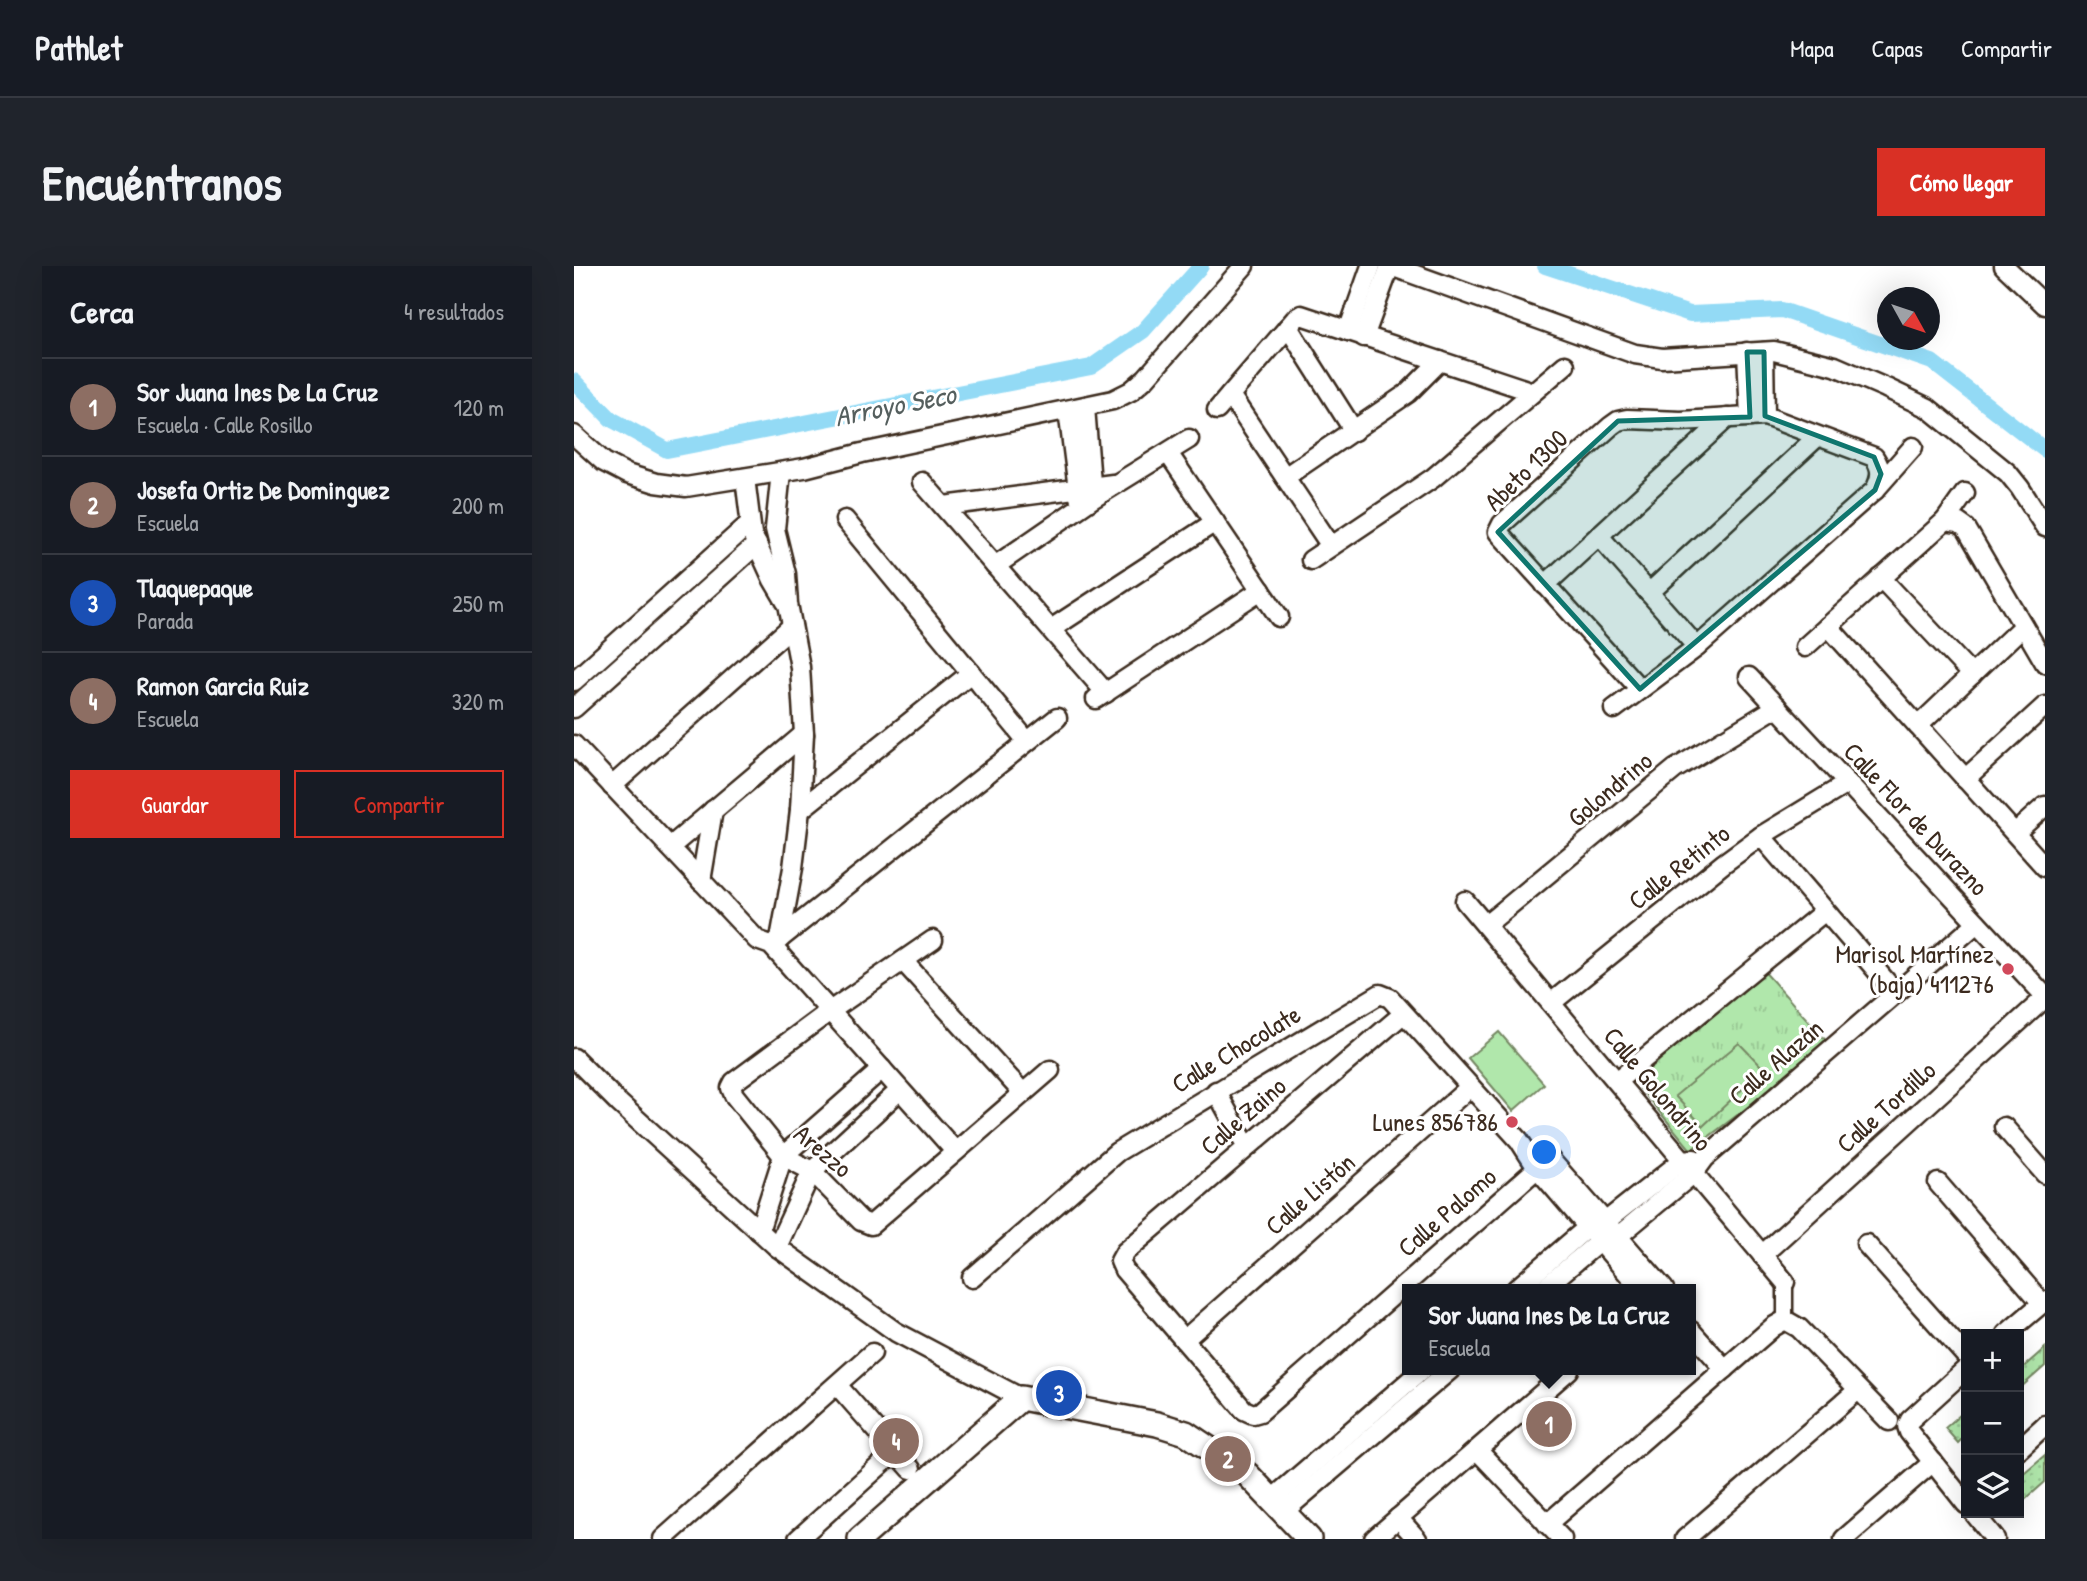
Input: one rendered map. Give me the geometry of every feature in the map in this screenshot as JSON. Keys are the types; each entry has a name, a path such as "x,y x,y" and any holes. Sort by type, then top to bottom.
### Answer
{"street":[{"path":"574,435 604,462 626,474 656,483 686,487 781,472 1113,400 1131,391 1146,378 1244,266"},
{"path":"1356,334 1371,266"},
{"path":"1356,334 1391,266 1635,354 1662,358 1774,351 1805,357 1835,366 1928,408 2008,474 2045,527"},
{"path":"2004,266 2045,304"},
{"path":"1217,410 1301,315 1533,392"},
{"path":"1288,327 1354,431"},
{"path":"1756,352 1758,417"},
{"path":"1285,477 1408,393 1440,360"},
{"path":"1311,560 1433,478 1565,365"},
{"path":"1230,394 1331,546"},
{"path":"1077,408 1086,495"},
{"name":"Abeto 1300","path":"1640,689 1498,532 1502,524 1618,421 1758,417 1874,457 1881,474 1875,489"},
{"path":"1545,586 1727,418"},
{"path":"1649,593 1817,437"},
{"path":"944,506 1086,495 1119,483 1188,439"},
{"path":"1614,709 1697,647 1875,489 1913,447"},
{"path":"1168,453 1279,617"},
{"path":"776,942 793,868 800,810 804,734 800,667 788,604 786,574 775,529 781,472"},
{"path":"745,478 750,523 757,544 773,580 788,604"},
{"path":"922,481 1051,629 1101,696 1261,590"},
{"path":"1805,648 1945,521 1965,493"},
{"path":"995,566 1086,495"},
{"path":"845,520 1027,741"},
{"path":"1945,521 1959,523 1966,528 2045,663"},
{"path":"1051,629 1215,522"},
{"path":"574,681 750,523"},
{"path":"1599,536 1697,647"},
{"path":"574,708 757,544"},
{"path":"1881,578 1972,675"},
{"path":"645,617 658,633"},
{"path":"612,786 792,626"},
{"path":"1828,626 2045,867"},
{"path":"1918,726 2023,626"},
{"path":"800,810 971,673"},
{"name":"Calle Flor de Durazno","path":"1749,677 2045,997"},
{"path":"1965,779 2045,706"},
{"name":"Golondrino","path":"1486,925 1675,769 1777,707"},
{"path":"574,746 757,940 776,942 1057,718"},
{"path":"670,847 804,734"},
{"name":"Calle Retinto","path":"1551,1003 1762,835 1848,783"},
{"path":"2014,833 2045,807"},
{"path":"701,881 713,810"},
{"path":"1762,835 1896,993"},
{"name":"Calle Golondrino","path":"1465,901 1617,1081 1694,1164 1785,1282 1785,1320"},
{"path":"1617,1081 1825,911"},
{"name":"Calle Alazán","path":"1524,1284 1602,1232 1694,1164 1978,923"},
{"name":"Arezzo","path":"933,940 738,1077 731,1088 734,1095 783,1156 813,1171 861,1221 871,1225 1050,1070"},
{"path":"776,942 830,1011 955,1150"},
{"path":"903,961 1023,1093"},
{"name":"Calle Chocolate","path":"972,1278 1117,1152 1216,1091 1376,995 1384,994 1403,1014"},
{"name":"Calle Tordillo","path":"1762,1255 2045,997"},
{"path":"1403,1014 1543,1163 1602,1232 1638,1284"},
{"name":"Calle Zaino","path":"1184,1340 1124,1270 1120,1261 1125,1252 1403,1014"},
{"path":"574,1058 619,1103 777,1247 896,1332 1021,1398 1157,1424 1186,1433 1247,1474 1309,1539"},
{"path":"759,1231 783,1156 882,1069"},
{"name":"Calle Listón","path":"1184,1340 1470,1087"},
{"path":"777,1247 813,1171 901,1090"},
{"path":"1216,1091 1247,1147"},
{"path":"2004,1128 2045,1174"},
{"name":"Calle Palomo","path":"1405,1284 1543,1163"},
{"path":"1938,1184 2043,1302 2013,1329"},
{"path":"1602,1232 1659,1284"},
{"name":"Calle Alazán","path":"1548,1284 1602,1232"},
{"path":"1866,1244 1961,1350"},
{"name":"Calle Palomo","path":"1184,1340 1244,1410 1253,1414 1260,1412 1402,1287"},
{"path":"1547,1524 1773,1327 1785,1320 1799,1328 1889,1421"},
{"path":"1696,1337 1725,1369"},
{"path":"663,1539 872,1353"},
{"path":"1961,1374 1910,1420 1908,1426 1909,1432 1961,1494"},
{"path":"1277,1506 1417,1375"},
{"path":"1277,1506 1444,1375"},
{"path":"1374,1539 1563,1375"},
{"path":"837,1385 911,1469"},
{"path":"1685,1539 1858,1390"},
{"path":"860,1539 1021,1398"},
{"path":"2024,1444 2045,1426"},
{"path":"1477,1450 1562,1539"},
{"path":"798,1539 896,1451"},
{"path":"1844,1539 1933,1462"},
{"path":"1398,1518 1418,1539"},
{"path":"1977,1518 1990,1537"},
{"path":"679,1525 691,1539"}],"highlighted area":[{"path":"1747,352 1764,352 1765,416 1874,457 1881,474 1875,490 1640,689 1498,532 1618,421 1750,417"}],"green space":[{"path":"1762,969 1830,1045 1691,1150 1635,1082"},
{"path":"1499,1032 1544,1084 1513,1111 1468,1058"},
{"path":"1739,1043 1764,1069 1703,1126 1675,1096"},
{"path":"2045,1348 2045,1366 2024,1385 2024,1367"},
{"path":"1961,1414 1961,1440 1958,1443 1945,1428"},
{"path":"2045,1455 2045,1482 2024,1501 2024,1473"}],"waterway":[{"name":"Arroyo Seco","path":"574,381 611,419 667,450 1091,367 1143,331 1201,266"},
{"name":"Arroyo Seco","path":"1545,266 1690,314 1782,310 1932,362 2045,450"}],"place":[{"name":"Marisol Martínez (baja) 411276","path":"2008,969"},
{"name":"Lunes 856786","path":"1512,1122"},
{"name":"Tlaquepaque","path":"1059,1393"},
{"name":"Sor Juana Ines De La Cruz","path":"1549,1424"},
{"name":"Ramon Garcia Ruiz","path":"896,1441"},
{"name":"Josefa Ortiz De Dominguez","path":"1228,1459"}]}
